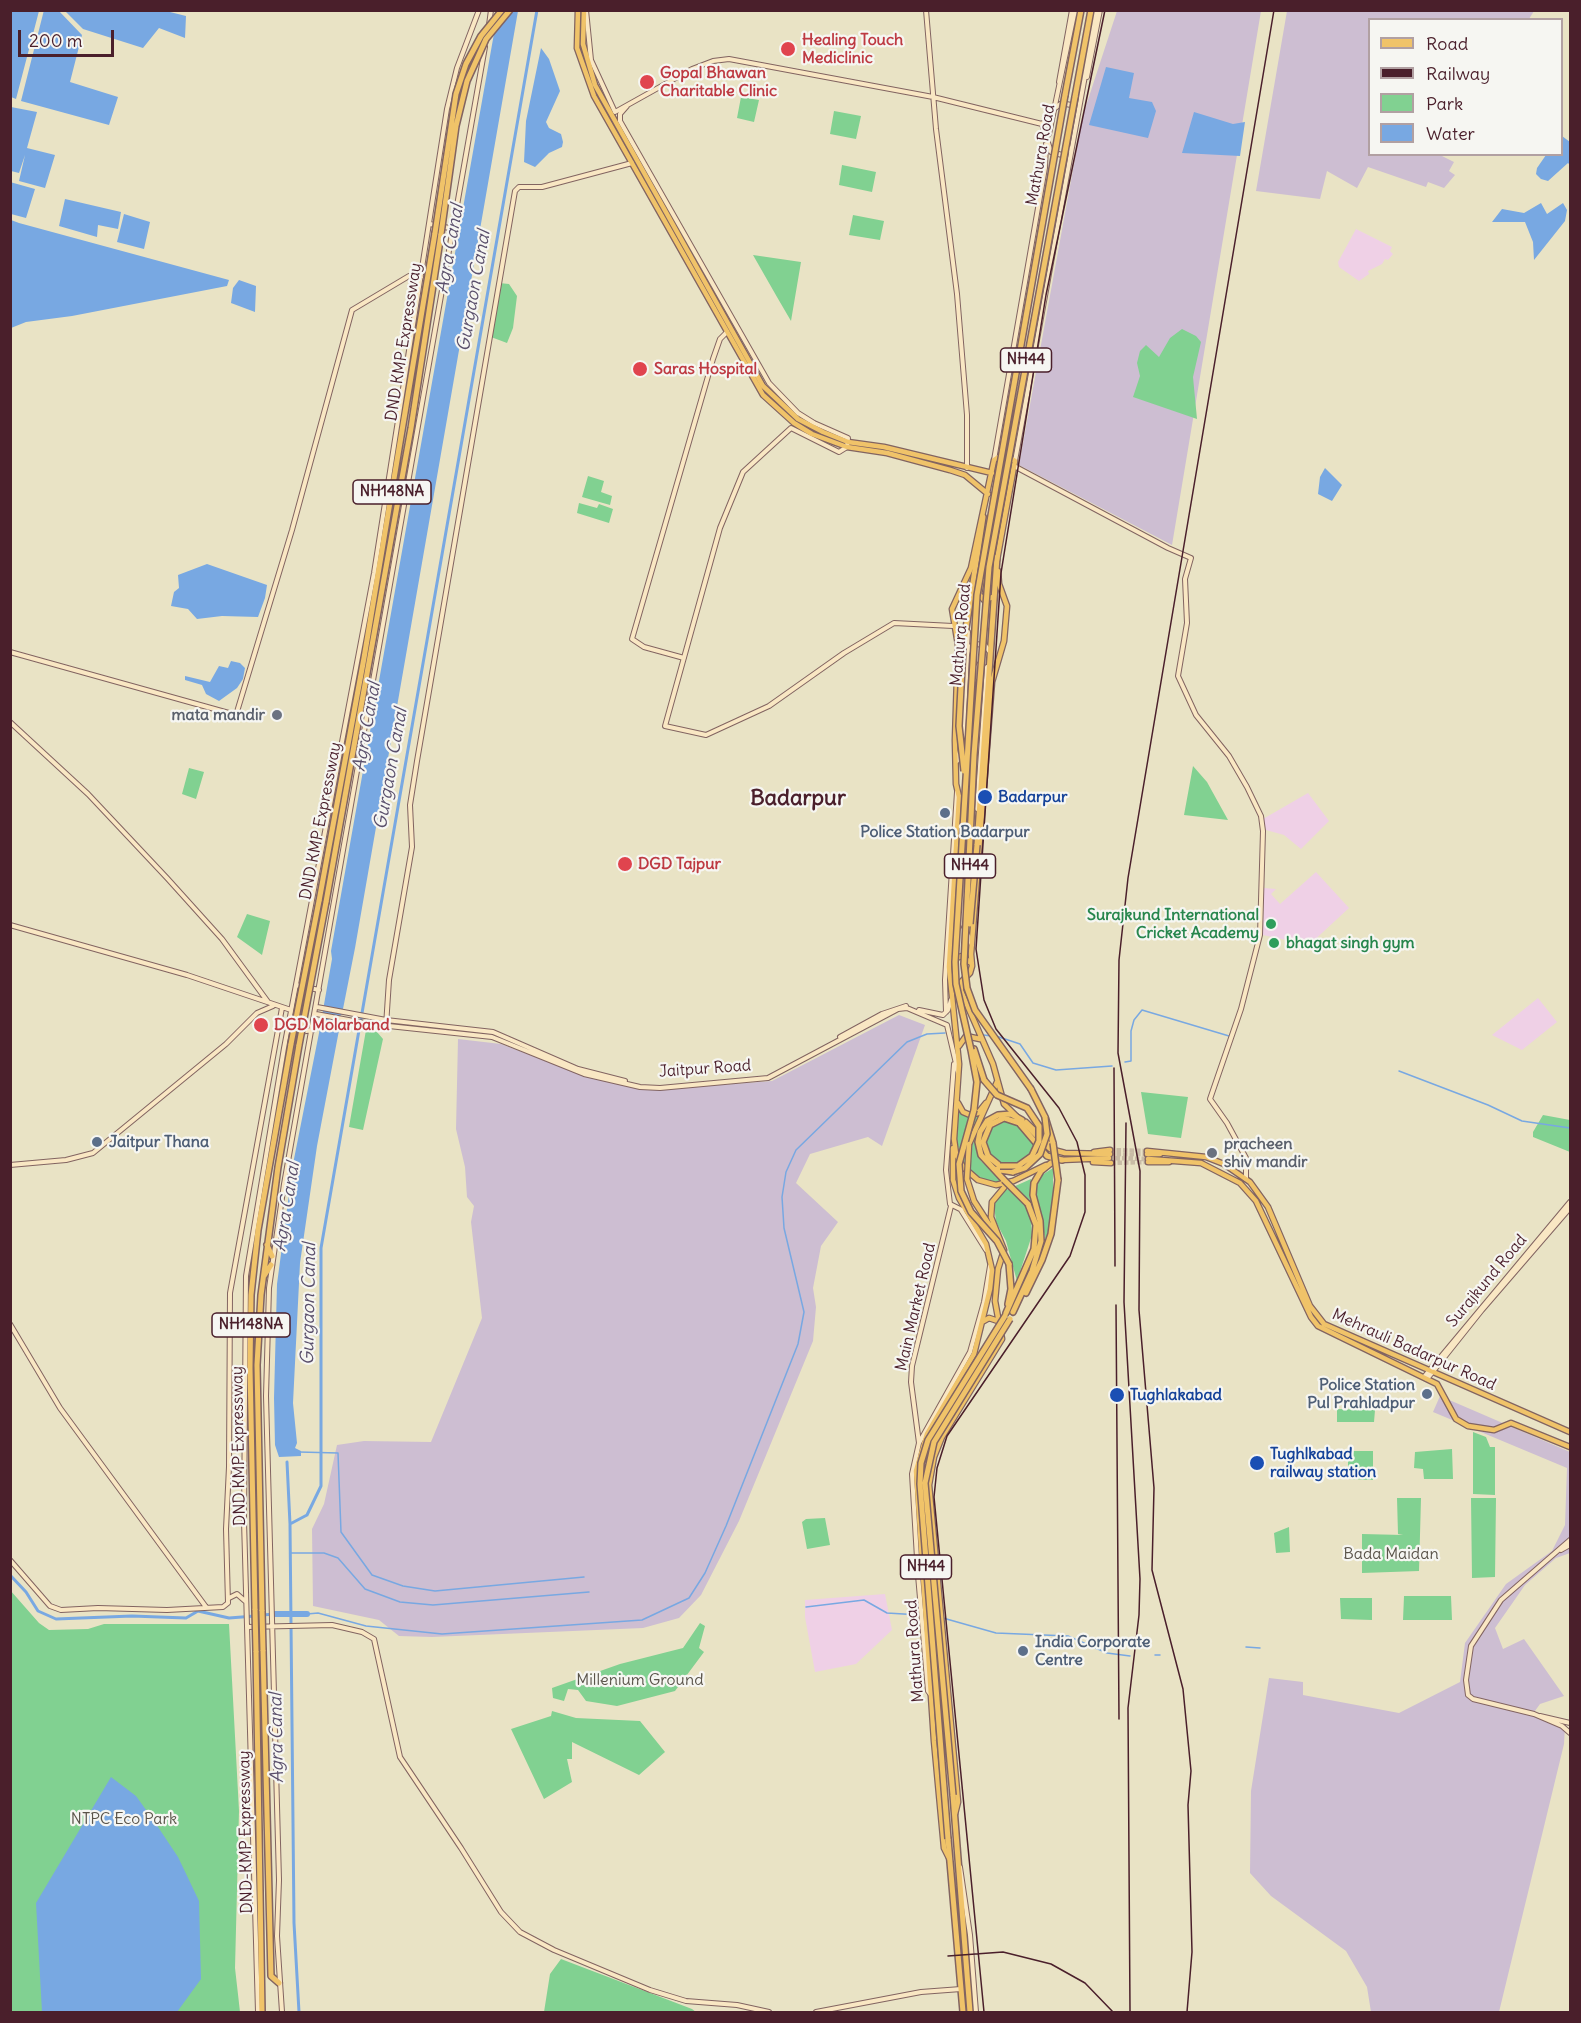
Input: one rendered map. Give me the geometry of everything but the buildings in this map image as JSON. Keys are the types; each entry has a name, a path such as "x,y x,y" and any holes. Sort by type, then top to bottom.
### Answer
{"highway":[{"name":"DND KMP Expressway","path":"260,1651 255,1610 250,1368 253,1277 257,1242 291,1044 375,633 411,428 456,94 466,64 481,36 502,10"},
{"name":"DND KMP Expressway","path":"260,1651 262,1611 258,1365 266,1243 456,126 466,81 486,39 510,10"},
{"name":"Mathura Road","path":"963,2013 921,1495 921,1463 928,1440 1006,1313 1011,1289 1007,1260 997,1241 968,1206 959,1180 960,1156 977,1089 956,984 955,962 969,700 981,567 1081,10"},
{"name":"Mathura Road","path":"970,2013 960,1866 925,1483 934,1442 1042,1260 1056,1207 1057,1164 1045,1117 1025,1078 975,1010 965,979 969,944 974,755 989,567 1091,10"},
{"path":"966,781 959,726 963,648 983,519"},
{"path":"969,944 997,557"},
{"path":"375,633 382,634"},
{"path":"964,1023 987,1084 997,1095 1027,1108 1039,1126 1037,1149 1026,1162 1009,1167 993,1162 983,1146 983,1138 990,1125 1005,1119 1022,1123"},
{"path":"1006,1313 1033,1255 1036,1225 1025,1200 986,1162 978,1147 982,1127 994,1116 1015,1116 1044,1153 1062,1160"},
{"path":"986,1162 999,1171 1009,1173 1030,1165 1040,1154 1045,1143 1045,1117"},
{"path":"1013,1312 1032,1271 1041,1241 1040,1221 1033,1195 1037,1176 1051,1163"},
{"path":"250,1250 257,1242"},
{"path":"266,1243 272,1256"},
{"path":"262,1277 271,1265"},
{"path":"247,1267 253,1277"},
{"name":"DND-KMP Expressway","path":"260,1651 258,1966 260,2013"},
{"name":"DND-KMP Expressway","path":"260,1651 270,1976 279,1983"}],"main road":[{"path":"578,10 577,48 587,80 748,354 763,386 784,407 814,428 848,444 884,447 967,469 992,473"},
{"path":"585,10 583,44 592,76 633,163 758,387 773,405 812,434 965,475 988,494"},
{"path":"994,460 1003,454 1015,464"},
{"name":"Mathura Road","path":"950,1861 944,1848 916,1480 921,1450 927,1434 974,1354 990,1289 992,1263 986,1244 963,1210 953,1180 959,1078 949,967 957,790 958,645 953,626 953,603 971,568 994,460"},
{"name":"Mathura Road","path":"1015,464 997,557 999,584 1007,606 1004,641 992,682 978,885 969,944 972,966 970,973 962,980 961,987 998,1079 1003,1102 1046,1148 1074,1156"},
{"path":"983,519 992,524 1003,523"},
{"path":"992,524 979,594 984,600 993,597"},
{"path":"949,967 953,959 959,956 968,958 972,966"},
{"path":"958,1048 961,1040 968,1035 982,1042"},
{"path":"998,1079 969,1144 967,1179 974,1201 1000,1239"},
{"path":"957,1101 963,1112 976,1114 993,1093"},
{"path":"954,1139 958,1159 974,1178 996,1185 1013,1181 1051,1163 1074,1156 1085,1156 1110,1156 1085,1156"},
{"name":"Mehrauli Badarpur Road","path":"1570,1432 1324,1324 1310,1306 1268,1207 1246,1179 1220,1162 1190,1154 1148,1156 1201,1163 1240,1183 1256,1201 1311,1317 1318,1326 1437,1384 1456,1419 1468,1426 1494,1431 1510,1424 1570,1447"},
{"path":"1000,1239 991,1217 991,1206 998,1193 1013,1181"},
{"name":"Mathura Road","path":"955,1814 958,1802 929,1485 934,1457 942,1437 1001,1343 1001,1325 995,1301 998,1269 1004,1253 1000,1239"},
{"path":"981,1324 985,1319 991,1317 1001,1325"},
{"path":"974,1354 989,1362"},
{"path":"920,1544 934,1545"},
{"path":"924,1591 938,1591"}],"street":[{"path":"258,1966 246,1602 243,1409 247,1267 286,1034 374,573 452,87 479,10"},
{"path":"282,2013 277,1913 279,1880 266,1366 271,1265 492,10"},
{"path":"585,10 591,60 614,112 692,69 713,61 729,59 933,97 1042,124"},
{"path":"926,10 933,97 957,301 967,415 967,469"},
{"name":"Mathura Road","path":"994,460 1045,168 1047,140 1074,10"},
{"name":"Mathura Road","path":"1015,464 1079,103 1099,10"},
{"path":"1042,124 1062,103 1075,106 1077,116"},
{"path":"627,106 620,114 620,122 748,354"},
{"path":"1042,124 1050,150 1057,155 1066,153 1071,148"},
{"path":"386,1026 389,980 412,847 410,805 515,192 519,187 542,187 633,163"},
{"path":"430,224 454,229"},
{"path":"10,652 236,716 292,530 352,310 409,276 421,278"},
{"path":"684,658 644,647 632,639 713,359 720,339 727,332"},
{"path":"848,444 839,452 791,428 743,472 720,528 665,725 702,736 769,706 844,653 894,623 953,626"},
{"path":"1015,464 1168,548 1191,558 1185,579 1186,623 1178,676 1196,715 1229,756 1260,816 1263,831 1260,935 1239,1016 1210,1099 1227,1123 1246,1158 1246,1179"},
{"path":"956,771 963,740 970,595"},
{"path":"969,944 963,922 977,668 982,660 983,648 978,643"},
{"path":"967,655 969,647 978,643"},
{"path":"978,643 988,648 975,854 978,885"},
{"path":"982,660 987,666"},
{"path":"10,722 88,794 166,876 234,954 268,1002 273,1006 291,1010"},
{"path":"945,1014 945,980 956,824"},
{"path":"10,925 180,973 268,1002"},
{"path":"296,985 319,990"},
{"path":"945,1014 951,996"},
{"path":"10,1166 66,1160 93,1153 226,1044 257,1013 273,1006"},
{"name":"Jaitpur Road","path":"318,1007 386,1020 493,1032 528,1045 578,1069 643,1085 671,1086 768,1076 900,1006 945,1014"},
{"path":"10,1560 45,1600 56,1609 225,1607 229,1598 226,1529 229,1467 230,1293 282,1008"},
{"name":"Jaitpur Road","path":"317,1014 370,1024 492,1037 584,1074 640,1087 660,1088 768,1078 901,1008 940,1021 949,1028 954,1056"},
{"path":"286,1034 313,1030"},
{"path":"954,1056 959,1078"},
{"path":"925,1615 911,1486 919,1443 967,1361 990,1263 985,1247 963,1210 951,1206 946,1165 954,1056"},
{"name":"Surajkund Road","path":"1426,1378 1570,1202"},
{"name":"Main Market Road","path":"921,1450 911,1382 912,1366 951,1206"},
{"name":"Surajkund Road","path":"1431,1371 1570,1208"},
{"path":"10,1324 60,1408 206,1607"},
{"path":"1570,1540 1501,1600 1472,1644 1466,1677 1468,1695 1473,1699 1539,1716 1570,1732"},
{"path":"1560,1550 1570,1545"},
{"path":"229,1598 239,1594 246,1602"},
{"path":"247,1624 332,1625 362,1632 374,1639 400,1757 501,1912 514,1927 554,1950 650,1990 686,2001 737,2005 769,2013"},
{"path":"1539,1716 1548,1716 1570,1723"},
{"path":"960,1866 970,1935 976,2013"},
{"path":"816,2013 921,1992 961,1989"}],"shaded area":[{"path":"1287,10 1534,11 1530,18 1368,18 1368,156 1442,156 1454,162 1449,171 1455,175 1444,188 1428,182 1426,187 1368,167 1357,188 1327,171 1320,199 1256,191"},
{"path":"1117,11 1261,11 1172,545 1019,465 1083,115"},
{"path":"1356,229 1392,247 1390,251 1393,254 1388,260 1385,259 1382,264 1368,271 1369,274 1359,281 1339,267 1338,262"},
{"path":"1308,793 1329,821 1301,849 1284,835 1266,830 1263,819"},
{"path":"1316,872 1349,908 1309,945 1263,935 1264,888 1276,889 1271,894 1280,904"},
{"path":"1538,998 1557,1022 1522,1050 1492,1035"},
{"path":"899,1015 925,1025 882,1146 868,1137 810,1154 796,1183 838,1222 821,1246 813,1288 816,1307 813,1341 739,1521 701,1595 679,1618 643,1628 432,1637 399,1636 379,1620 313,1606 312,1529 324,1504 337,1445 364,1441 431,1442 482,1318 471,1222 474,1206 467,1197 465,1167 456,1129 458,1039 501,1044 564,1068 642,1088 667,1089 772,1081"},
{"path":"1440,1396 1570,1452 1570,1553 1556,1558 1525,1585 1495,1628 1503,1649 1524,1639 1564,1696 1540,1704 1532,1715 1549,1717 1565,1726 1564,1744 1499,2012 1371,2012 1367,1987 1346,1951 1271,1896 1250,1873 1251,1791 1269,1678 1303,1682 1303,1695 1399,1713 1460,1682 1465,1643 1506,1584 1552,1551 1565,1525 1567,1468 1433,1412"},
{"path":"885,1594 892,1630 856,1664 815,1672 805,1617 805,1600"}],"green space":[{"path":"741,97 759,100 754,122 737,118"},
{"path":"834,111 861,116 856,139 830,134"},
{"path":"842,165 876,172 872,192 839,185"},
{"path":"853,215 884,221 880,240 849,235"},
{"path":"753,255 801,262 791,321 777,297"},
{"path":"499,283 509,284 517,296 513,328 507,343 491,337"},
{"path":"1182,329 1196,336 1201,342 1193,377 1197,419 1133,397 1140,376 1137,363 1140,351 1146,345 1159,357 1170,338"},
{"path":"588,476 604,481 601,492 612,496 610,505 582,497"},
{"path":"579,503 597,508 599,504 613,509 609,523 577,513"},
{"path":"1193,766 1207,782 1228,820 1184,815"},
{"path":"189,768 204,772 196,799 182,794"},
{"path":"247,914 270,921 262,955 237,937"},
{"path":"366,1030 377,1032 383,1039 363,1130 349,1127"},
{"path":"1141,1092 1188,1097 1181,1138 1148,1134"},
{"path":"959,1110 973,1117 979,1116 966,1144 972,1146 976,1135 976,1150 981,1161 1003,1182 991,1182 979,1178 962,1162 956,1139"},
{"path":"1543,1115 1570,1120 1570,1152 1533,1137 1533,1132"},
{"path":"1003,1121 1016,1124 1034,1145 1029,1156 1018,1164 1002,1165 988,1153 985,1142 990,1128"},
{"path":"1053,1168 1053,1204 1046,1242 1035,1189 1042,1175"},
{"path":"1031,1179 1031,1202 1026,1205 1031,1220 1032,1235 1017,1281 1006,1241 996,1222 994,1204 1004,1191"},
{"path":"1337,1409 1375,1410 1374,1422 1337,1422"},
{"path":"1473,1432 1486,1437 1490,1447 1495,1447 1495,1495 1473,1494"},
{"path":"1452,1449 1453,1479 1424,1479 1423,1469 1414,1468 1415,1452"},
{"path":"1348,1451 1373,1451 1373,1480 1348,1479"},
{"name":"Bada Maidan","path":"1397,1498 1421,1498 1419,1571 1362,1573 1362,1534 1403,1535 1398,1534"},
{"path":"1471,1498 1496,1498 1495,1577 1472,1578"},
{"path":"825,1518 830,1545 807,1549 802,1522 806,1519"},
{"path":"1289,1527 1290,1552 1276,1553 1274,1533"},
{"name":"NTPC Eco Park","path":"10,1590 39,1623 49,1630 88,1629 104,1624 229,1624 239,1811 235,1968 240,2012 11,2012"},
{"path":"1404,1596 1451,1596 1452,1620 1403,1620"},
{"path":"1340,1598 1372,1598 1372,1620 1341,1619"},
{"name":"Millenium Ground","path":"700,1623 705,1626 699,1648 704,1652 675,1691 617,1706 586,1701 578,1690 568,1689 564,1701 553,1698 552,1688 620,1664 683,1648"},
{"path":"552,1711 576,1718 640,1721 665,1752 639,1775 572,1742 572,1759 567,1759 572,1782 544,1799 511,1729 551,1716"},
{"path":"561,1959 696,2012 544,2012 550,1974"}],"water":[{"path":"44,10 59,11 82,35 70,82 118,97 109,125 21,101"},
{"path":"10,11 39,11 16,99 11,97"},
{"path":"65,11 166,11 186,16 185,38 159,28 143,48 83,29"},
{"path":"498,11 518,11 355,948 342,1014 337,1019 340,1025 317,1146 300,1263 293,1403 297,1443 295,1448 301,1451 301,1456 279,1457 275,1445 274,1398 277,1284 293,1164 319,1033 332,959 331,951"},
{"path":"541,48 549,59 560,91 546,122 549,128 561,134 563,142 562,147 549,153 535,167 524,162 526,121"},
{"path":"1106,67 1134,73 1129,98 1152,102 1156,111 1148,138 1089,125"},
{"path":"11,107 37,112 27,148 55,155 45,188 19,181 25,155 19,173 11,171"},
{"path":"1194,112 1233,124 1245,122 1240,156 1182,153"},
{"path":"1563,137 1570,142 1570,165 1568,163 1548,181 1536,174 1537,168 1545,156 1563,156"},
{"path":"10,182 35,189 26,218 11,214"},
{"path":"65,199 121,212 118,229 98,225 97,237 59,226"},
{"path":"1541,203 1547,214 1563,203 1567,210 1565,221 1534,260 1533,242 1525,222 1492,222 1502,209 1524,213"},
{"path":"124,214 150,222 144,249 117,242"},
{"path":"11,220 229,280 227,286 72,316 26,322 11,328"},
{"path":"239,280 256,286 255,312 231,303 233,288"},
{"path":"1325,468 1342,485 1332,501 1318,494 1320,477"},
{"path":"207,564 267,585 258,617 222,616 197,619 188,609 171,606 174,592 179,588 178,575"},
{"path":"231,661 240,663 245,668 243,679 237,688 219,701 206,694 202,685 185,680 185,676 210,682 219,666 228,668"},
{"path":"111,1777 136,1796 154,1821 178,1857 199,1901 201,1979 177,2012 42,2012 36,1903"}],"waterway":[{"name":"Gurgaon Canal","path":"290,1524 307,1515 321,1486 321,1248 537,10"},
{"path":"1125,1062 1131,1061 1131,1031 1134,1020 1142,1010 1229,1036"},
{"path":"307,1614 318,1613 366,1626 442,1634 642,1620 689,1598 705,1573 726,1526 798,1344 804,1312 784,1228 782,1197 786,1172 796,1150 907,1042 927,1034 945,1033"},
{"path":"984,1035 991,1036"},
{"path":"996,1036 1020,1044 1033,1063 1056,1070 1112,1066"},
{"path":"1399,1071 1488,1105 1522,1121 1570,1128"},
{"path":"299,1452 338,1453 341,1532 372,1575 403,1586 435,1591 584,1577"},
{"name":"Agra Canal","path":"287,1462 290,1524 294,1923 299,2012"},
{"path":"291,1553 324,1553 338,1558 365,1589 400,1602 433,1605 589,1592"},
{"path":"10,1575 26,1592 38,1611 56,1619 132,1616 186,1618 198,1611 229,1618 255,1616"},
{"path":"806,1607 864,1600 887,1613 920,1615"},
{"path":"262,1615 275,1614"},
{"name":"Agra Canal","path":"275,1614 307,1614"},
{"path":"943,1618 996,1633 1068,1636 1107,1653 1130,1656"},
{"path":"1246,1647 1260,1648"},
{"path":"1155,1655 1160,1655"}],"tunnel":[{"path":"1110,1150 1147,1151"},
{"path":"1110,1154 1147,1154"},
{"path":"1109,1158 1148,1159"},
{"path":"1111,1163 1148,1162"}],"railway":[{"path":"984,2012 934,1497 937,1468 947,1436 1070,1256 1085,1212 1085,1175 1077,1142 1059,1108 996,1029 984,1000 976,949 1001,573 1046,295 1105,10"},
{"path":"1187,2012 1192,1952 1188,1805 1191,1771 1183,1689 1152,1570 1154,1488 1139,1310 1140,1171 1118,1053 1119,960 1128,878 1274,10"},
{"path":"1114,1068 1115,1266"},
{"path":"1126,1123 1124,1302 1140,1579 1139,1615 1128,1708 1130,2012"},
{"path":"1116,1305 1119,1719"},
{"path":"948,1956 1003,1952 1051,1964 1085,1983 1113,2012"}],"place":[{"name":"Healing Touch Mediclinic","path":"788,49"},
{"name":"Gopal Bhawan Charitable Clinic","path":"647,82"},
{"name":"Saras Hospital","path":"640,369"},
{"name":"mata mandir","path":"277,715"},
{"name":"Badarpur","path":"985,797"},
{"name":"Police Station Badarpur","path":"945,813"},
{"name":"DGD Tajpur","path":"625,864"},
{"name":"Surajkund International Cricket Academy","path":"1271,924"},
{"name":"bhagat singh gym","path":"1274,943"},
{"name":"DGD Molarband","path":"261,1025"},
{"name":"Jaitpur Thana","path":"97,1142"},
{"name":"pracheen shiv mandir","path":"1212,1153"},
{"name":"Police Station Pul Prahladpur","path":"1427,1394"},
{"name":"Tughlakabad","path":"1117,1395"},
{"name":"Tughlkabad railway station","path":"1257,1463"},
{"name":"India Corporate Centre","path":"1023,1651"}],"district":[{"name":"Badarpur","path":"798,799"}]}
